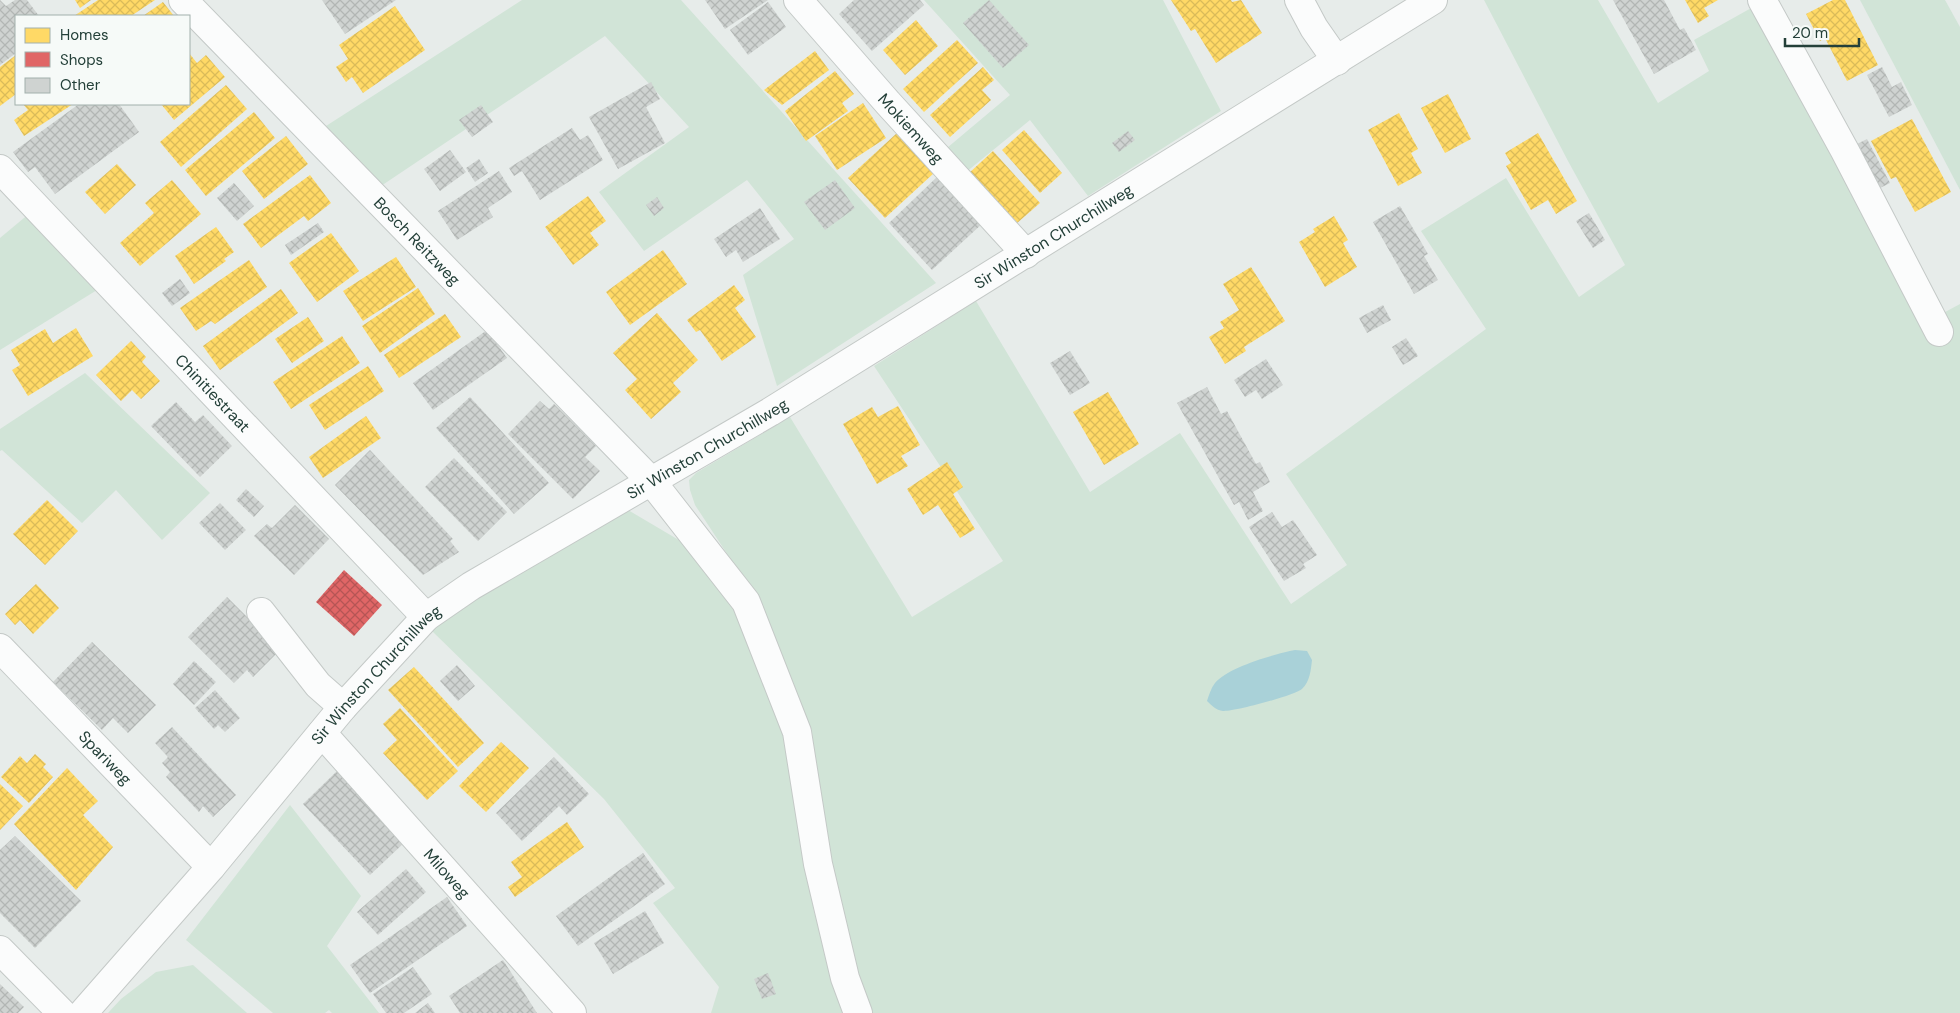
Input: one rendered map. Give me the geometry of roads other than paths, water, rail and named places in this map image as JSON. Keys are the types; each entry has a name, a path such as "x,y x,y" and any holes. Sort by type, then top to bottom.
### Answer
{"street":[{"name":"Bosch Reitzweg","path":"182,0 652,482 746,602 797,732 818,864 845,978 858,1013"},
{"name":"Mokiemweg","path":"798,0 888,103 1026,254"},
{"path":"1299,0 1314,28 1336,61"},
{"name":"Sir Winston Churchillweg","path":"83,1013 211,867 343,707 426,617 472,586 770,412 1433,0"},
{"path":"1762,0 1845,152 1939,332"},
{"name":"Chinitiestraat","path":"0,169 426,617"},
{"path":"261,612 318,685 343,707"},
{"name":"Spariweg","path":"0,648 211,867"},
{"name":"Miloweg","path":"322,733 572,1013"},
{"path":"0,950 62,1013"}],"water":[{"path":"1295,650 1307,651 1312,660 1311,671 1305,686 1297,692 1229,711 1218,710 1207,701 1211,689 1221,677 1264,658"}]}
